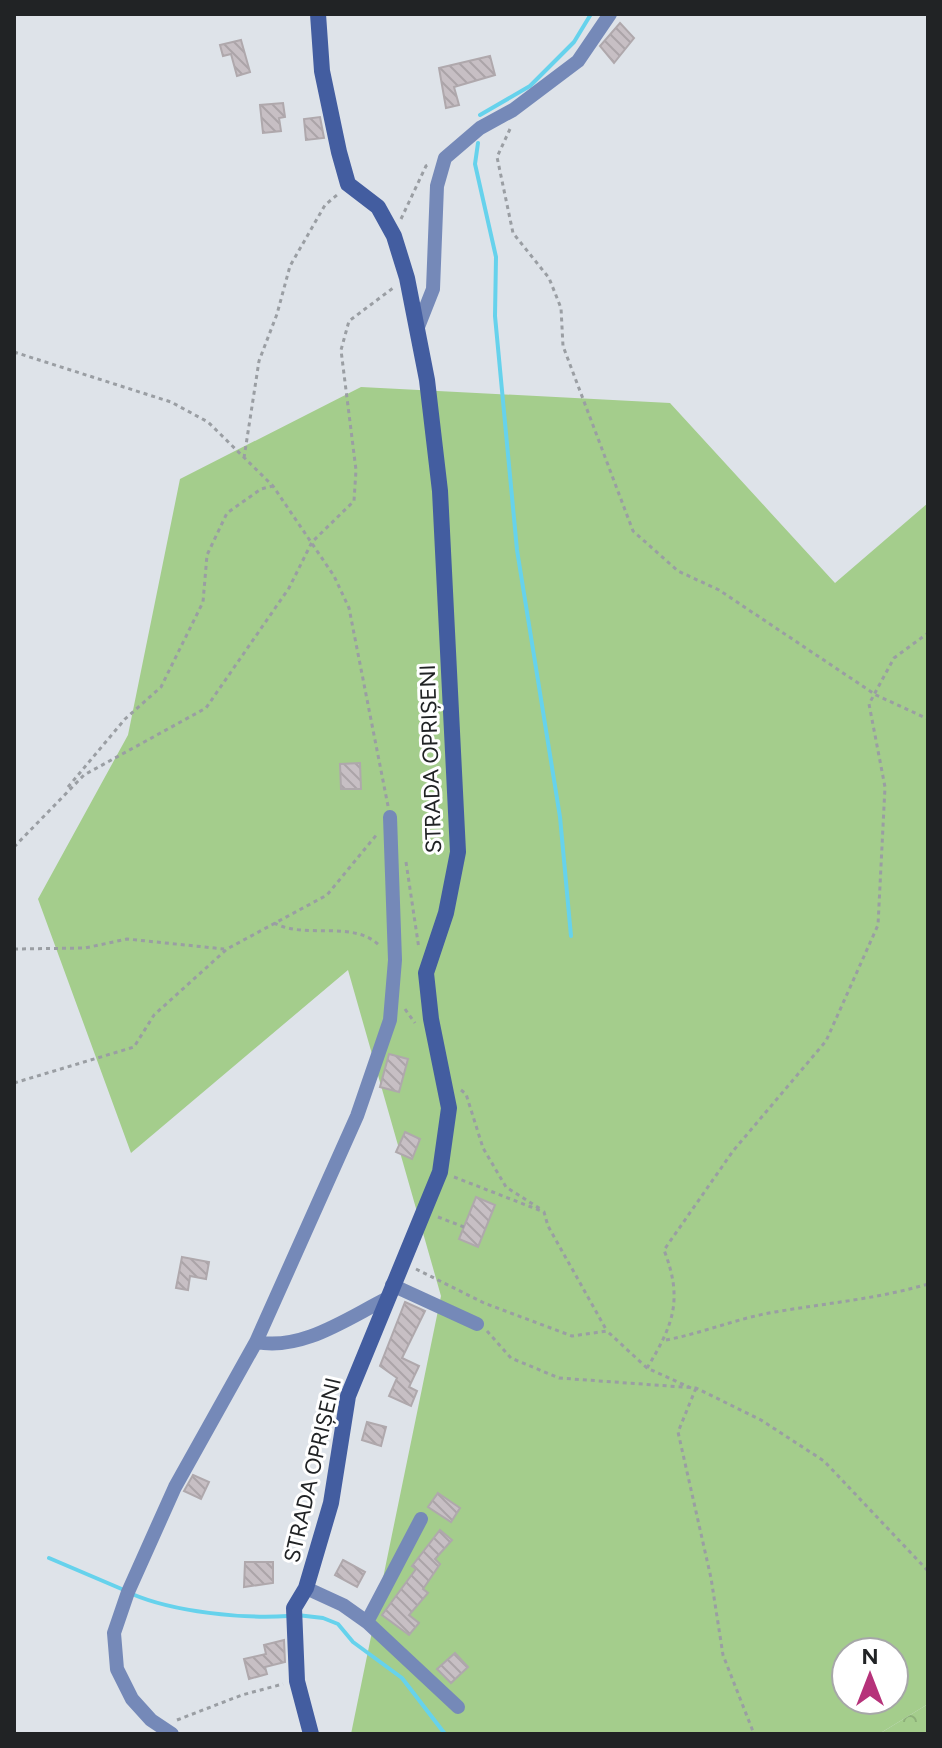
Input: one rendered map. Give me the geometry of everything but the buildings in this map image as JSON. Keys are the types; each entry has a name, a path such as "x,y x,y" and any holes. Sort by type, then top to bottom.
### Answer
{"street":[{"path":"318,14 326,98 348,184"},
{"path":"418,327 433,289 437,186 445,158 480,128 522,103 578,61 610,14"},
{"name":"STRADA OPRIȘENI","path":"311,1734 297,1681 294,1616 306,1588 331,1503 348,1396 440,1172 449,1108 431,1019 426,973 446,913 458,852 439,477 418,327 394,236 378,207 348,184"},
{"path":"168,1731 132,1699 117,1669 114,1633 128,1592 175,1487 256,1342 357,1116 390,1020 395,960 390,817"},
{"path":"256,1342 281,1345 308,1337 389,1292 477,1324"},
{"path":"367,1622 421,1519"},
{"path":"306,1588 343,1605 367,1622 458,1707"}],"path":[{"path":"522,103 497,157 513,233 549,278 561,308 563,346 633,531 678,571 719,590 876,695 928,719"},
{"path":"394,236 426,166 445,158"},
{"path":"244,458 259,361 277,314 290,266 325,205 348,184"},
{"path":"57,799 84,775 206,708 289,588 312,542 354,501 356,470 341,350 349,321 407,278"},
{"path":"14,352 171,402 208,422 273,486 312,542 349,608 390,817 327,895 227,949 154,1015 134,1047 14,1083"},
{"path":"14,847 125,719 161,687 203,602 207,555 227,513 261,489 273,486"},
{"path":"647,1368 670,1330 676,1279 664,1250 733,1151 826,1041 878,925 885,787 869,704 894,658 928,633"},
{"path":"403,850 416,939 426,973"},
{"path":"274,923 285,929 350,932 374,939 395,960"},
{"path":"14,949 85,948 127,939 214,951 227,949"},
{"path":"402,1005 418,1027"},
{"path":"443,1074 466,1094 483,1148 506,1187 530,1199 544,1212 548,1226 607,1331 647,1368 761,1420 824,1461 928,1571"},
{"path":"440,1172 544,1212"},
{"path":"423,1212 464,1227"},
{"path":"402,1262 484,1303 572,1336 607,1331"},
{"path":"664,1340 702,1334 773,1312 838,1305 928,1284"},
{"path":"477,1324 511,1358 559,1378 694,1388"},
{"path":"694,1388 678,1432 711,1578 723,1655 754,1734"},
{"path":"168,1731 201,1709 297,1681"}],"green space":[{"path":"361,387 670,403 835,583 928,503 928,1704 910,1715 910,1636 830,1636 830,1716 908,1716 879,1734 351,1734 441,1296 348,970 131,1153 38,899 128,735 180,479"},
{"path":"928,1704 928,1734 879,1734 910,1716"}],"waterway":[{"path":"480,115 530,86 574,42 591,14"},
{"path":"478,143 475,164 496,257 495,316 517,550 560,817 571,936"},
{"path":"49,1558 124,1590"},
{"path":"132,1594 209,1613 288,1616"},
{"path":"297,1615 323,1618 338,1624 353,1642 402,1678 445,1734"}]}
